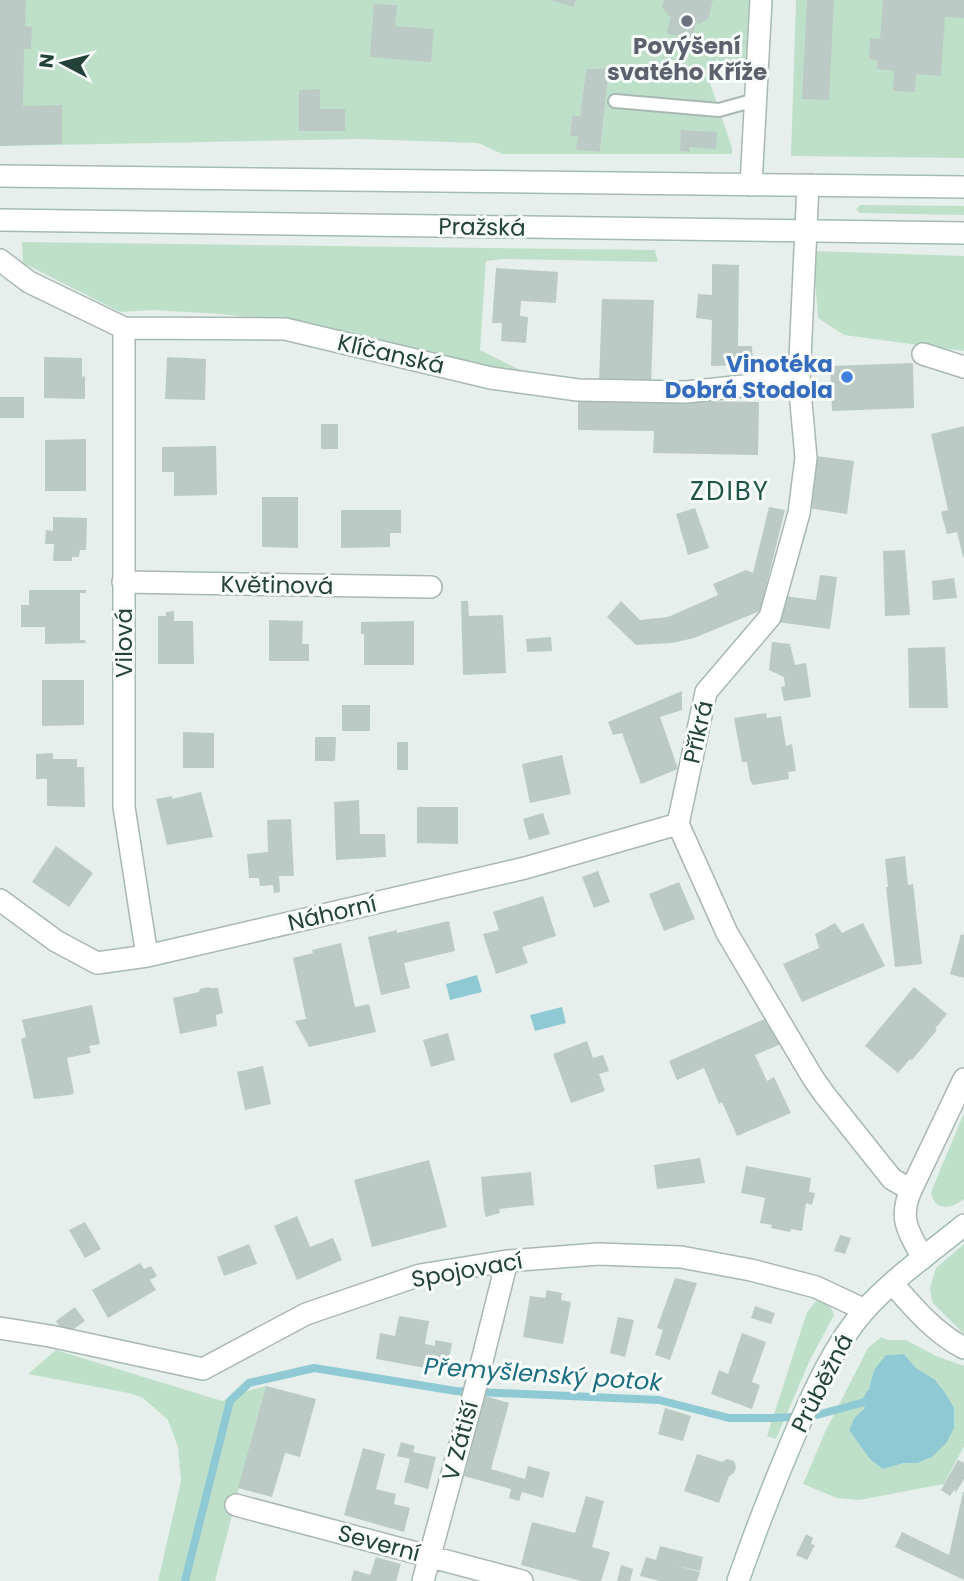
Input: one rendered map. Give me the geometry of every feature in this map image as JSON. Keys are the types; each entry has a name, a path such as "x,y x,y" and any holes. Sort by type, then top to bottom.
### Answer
{"street":[{"path":"751,185 761,0"},
{"name":"Pražská","path":"0,176 964,187"},
{"name":"Příkrá","path":"678,824 706,692 770,617 799,513 806,458 799,380 808,186"},
{"path":"0,220 0,230"},
{"name":"Pražská","path":"0,220 964,233"},
{"name":"Klíčanská","path":"0,260 29,282 124,328 285,329 491,378 578,390 687,392 799,380"},
{"name":"Vilová","path":"124,328 124,807 147,956"},
{"path":"923,354 964,367"},
{"name":"Květinová","path":"124,582 431,587"},
{"path":"678,824 727,933 813,1078 892,1179 911,1190"},
{"name":"Náhorní","path":"0,900 56,941 97,962 147,956 525,868 678,824"},
{"path":"923,1258 904,1216 907,1200 964,1079"},
{"name":"Průběžná","path":"738,1581 797,1429 836,1349 865,1310 964,1225"},
{"name":"Spojovací","path":"0,1328 50,1336 202,1369 306,1314 420,1275 506,1261 598,1254 681,1257 751,1270 815,1286 865,1310"},
{"name":"V Zátiší","path":"422,1581 506,1261"},
{"path":"893,1284 930,1324 964,1348"},
{"name":"Severní","path":"236,1505 522,1581"}],"lane":[{"path":"615,101 719,110 755,100"}],"green space":[{"path":"0,0 753,0 749,81 745,85 717,59 706,71 732,154 502,154 478,143 359,139 0,146","holes":["609,68 600,152 577,150 578,136 570,135 572,115 580,116 586,69"]},
{"path":"796,0 964,0 964,158 791,156"},
{"path":"860,205 964,206 964,215 860,213 856,209"},
{"path":"22,242 655,250 658,262 504,259 486,261 480,350 528,374 486,370 299,323 221,314 153,310 120,312 23,263"},
{"path":"813,251 964,256 964,351 844,335 818,318"},
{"path":"964,1113 964,1199 954,1205 939,1206 931,1192"},
{"path":"964,1244 964,1334 932,1302 930,1288 936,1268"},
{"path":"816,1301 828,1305 834,1315 809,1362 776,1439 767,1436 807,1312"},
{"path":"881,1337 888,1340 906,1340 936,1356 964,1366 964,1446 944,1484 859,1500 837,1498 803,1484 825,1432 868,1348","holes":["904,1354 916,1368 934,1379 917,1463 904,1463 883,1469 849,1430 855,1417 864,1409 886,1355"]},
{"path":"56,1350 222,1401 266,1386 215,1581 158,1581 181,1481 178,1447 168,1420 143,1398 129,1393 28,1374"}],"water":[{"path":"477,975 482,992 450,1000 446,984"},
{"path":"562,1007 566,1023 535,1031 530,1015"},
{"path":"904,1354 916,1368 934,1379 946,1394 954,1408 954,1428 947,1442 932,1457 917,1463 904,1463 883,1469 870,1459 849,1430 855,1417 864,1409 874,1370 886,1355"}],"building":[{"path":"0,0 26,0 25,26 32,27 31,49 24,49 23,106 62,105 62,144 0,146"},
{"path":"549,0 576,0 574,7"},
{"name":"Povýšení svatého Kříže","path":"664,0 713,0 708,19 696,23 693,38 690,39 668,34 671,17 662,7"},
{"path":"807,0 834,0 829,100 802,99"},
{"path":"883,0 964,0 964,18 945,17 941,76 916,74 915,92 893,91 894,71 877,69 877,60 869,59 870,38 880,39"},
{"path":"374,4 397,5 395,26 434,29 431,62 370,57"},
{"path":"609,68 600,152 576,150 578,136 570,136 572,115 580,116 586,69"},
{"path":"320,89 320,109 345,109 345,131 299,131 299,90"},
{"path":"681,130 717,132 716,149 690,147 689,152 680,151"},
{"path":"712,264 739,265 738,346 752,346 753,365 711,366 712,320 696,318 698,294 712,295"},
{"path":"496,268 558,272 556,303 521,301 520,316 528,317 526,343 501,341 502,323 492,323"},
{"path":"602,299 654,300 651,384 599,382"},
{"path":"44,357 82,358 85,399 44,398"},
{"path":"167,357 206,359 205,400 165,399"},
{"path":"913,363 914,408 832,411 830,366"},
{"path":"0,397 24,397 24,418 0,418"},
{"path":"578,399 759,402 758,455 653,453 654,431 578,430"},
{"path":"321,424 338,424 338,449 321,449"},
{"path":"964,426 963,557 957,532 947,534 941,512 948,510 931,434"},
{"path":"86,439 86,491 45,491 45,440"},
{"path":"216,446 217,495 174,496 174,472 162,472 162,447"},
{"path":"816,456 854,461 847,514 808,508"},
{"path":"262,497 298,497 298,548 262,547"},
{"path":"769,507 785,510 760,611 694,638 672,643 636,645 607,617 621,601 640,620 668,617 718,595 713,584 746,570 753,573"},
{"path":"695,508 709,548 688,555 676,514"},
{"path":"341,510 401,510 401,533 390,533 390,547 341,548"},
{"path":"53,517 87,518 86,550 80,550 79,557 72,557 72,561 53,561 54,544 45,544 46,530 53,531"},
{"path":"905,550 910,615 885,616 883,551"},
{"path":"820,575 837,577 830,629 777,622 784,596 816,600"},
{"path":"954,578 957,598 933,600 932,581"},
{"path":"29,590 86,590 86,593 80,593 80,640 85,640 86,643 45,644 45,627 21,627 21,605 29,605"},
{"path":"461,601 468,601 469,616 503,615 506,673 463,675"},
{"path":"174,611 174,621 193,621 194,664 158,664 158,616 166,616 166,612"},
{"path":"269,620 303,621 302,644 309,644 309,661 269,661"},
{"path":"414,621 414,665 364,665 364,634 361,634 361,622"},
{"path":"551,637 552,651 527,652 526,639"},
{"path":"772,642 790,644 795,665 806,663 811,697 784,701 781,687 785,686 784,677 769,670"},
{"path":"945,647 948,708 909,708 908,648"},
{"path":"42,680 84,680 84,725 42,726"},
{"path":"682,691 682,710 660,717 678,769 641,784 622,733 613,735 608,722"},
{"path":"342,705 370,705 370,731 342,731"},
{"path":"766,713 767,718 781,716 786,746 792,744 796,771 788,772 789,779 753,785 747,762 742,762 734,718"},
{"path":"183,732 214,733 214,768 183,768"},
{"path":"315,737 336,737 335,761 315,761"},
{"path":"397,742 408,742 408,770 397,770"},
{"path":"53,753 53,759 77,759 77,767 84,767 85,807 47,806 47,779 36,779 36,754"},
{"path":"562,755 571,794 530,803 522,764"},
{"path":"201,792 213,837 167,845 156,799 172,796 172,799"},
{"path":"359,800 360,834 385,834 386,857 336,860 334,802"},
{"path":"417,807 458,807 458,844 417,843"},
{"path":"543,813 550,834 529,840 523,819"},
{"path":"291,819 294,876 279,876 280,892 274,893 273,885 260,886 259,878 249,878 247,854 268,852 267,820"},
{"path":"56,846 93,873 69,907 32,882"},
{"path":"905,856 908,885 913,884 922,964 895,967 885,859"},
{"path":"598,871 610,902 594,908 582,877"},
{"path":"679,882 695,919 664,931 649,894"},
{"path":"543,896 556,936 522,947 528,963 496,974 483,934 499,930 493,912"},
{"path":"449,921 455,951 404,963 410,988 381,995 368,937"},
{"path":"835,923 842,933 863,923 885,966 802,1002 783,964 819,948 815,934"},
{"path":"961,934 964,935 964,978 950,974"},
{"path":"341,943 355,1007 369,1004 376,1032 309,1047 295,1021 306,1019 293,958"},
{"path":"209,987 218,988 223,1013 216,1015 217,1026 180,1034 173,998"},
{"path":"914,987 947,1014 935,1029 937,1030 898,1073 865,1046"},
{"path":"92,1005 100,1044 89,1046 91,1053 67,1058 74,1093 34,1099 21,1039 26,1037 22,1020"},
{"path":"767,1018 781,1044 755,1055 767,1081 774,1077 791,1113 737,1136 722,1102 719,1104 704,1068 677,1080 669,1061"},
{"path":"448,1033 455,1060 431,1067 423,1040"},
{"path":"587,1041 593,1058 603,1055 609,1071 599,1074 605,1091 571,1103 553,1054"},
{"path":"263,1066 271,1104 245,1110 237,1072"},
{"path":"700,1158 705,1183 657,1189 654,1165"},
{"path":"429,1160 447,1227 372,1247 354,1180"},
{"path":"746,1166 811,1178 809,1192 815,1193 812,1205 806,1203 802,1231 791,1229 790,1232 760,1223 765,1198 741,1193"},
{"path":"531,1172 534,1205 499,1209 500,1213 486,1217 481,1177"},
{"path":"297,1216 310,1247 333,1238 342,1260 297,1280 274,1226"},
{"path":"85,1222 101,1249 85,1258 69,1230"},
{"path":"840,1235 851,1238 845,1254 834,1251"},
{"path":"249,1244 257,1264 224,1276 217,1257"},
{"path":"140,1263 144,1269 151,1266 157,1276 150,1280 156,1290 108,1318 92,1290"},
{"path":"675,1278 697,1283 670,1360 655,1355 663,1330 657,1328"},
{"path":"547,1290 562,1293 561,1300 571,1302 563,1344 523,1337 530,1296 545,1298"},
{"path":"755,1306 775,1313 771,1324 751,1318"},
{"path":"75,1307 85,1321 65,1335 56,1321"},
{"path":"399,1316 429,1321 425,1344 435,1346 435,1340 452,1343 447,1372 376,1359 380,1333 395,1336"},
{"path":"618,1317 634,1320 625,1357 610,1353"},
{"path":"742,1333 766,1342 752,1382 760,1385 752,1409 711,1394 719,1370 728,1374"},
{"path":"266,1386 316,1399 300,1457 285,1453 272,1497 238,1488"},
{"path":"485,1396 509,1403 491,1469 525,1479 528,1466 550,1472 543,1498 522,1492 519,1501 509,1498 511,1489 464,1476"},
{"path":"665,1408 691,1416 683,1441 658,1434"},
{"path":"401,1442 415,1446 413,1452 436,1457 428,1489 404,1482 410,1459 397,1456"},
{"path":"363,1448 385,1454 376,1489 396,1494 394,1504 410,1508 404,1532 344,1515"},
{"path":"697,1454 722,1462 727,1459 734,1461 734,1473 729,1476 719,1503 684,1491"},
{"path":"958,1460 964,1463 964,1479 950,1496 941,1490"},
{"path":"963,1492 964,1580 895,1547 902,1532 949,1555"},
{"path":"586,1496 604,1501 592,1547 610,1552 601,1581 581,1581 521,1565 532,1522 575,1533"},
{"path":"806,1534 813,1538 811,1544 815,1545 807,1560 796,1555"},
{"path":"660,1546 703,1557 700,1571 674,1565 700,1572 697,1581 660,1581 640,1576 646,1557 656,1560"},
{"path":"376,1557 401,1564 396,1581 351,1581 354,1570 370,1575"},
{"path":"621,1565 633,1569 630,1581 617,1581"}],"waterway":[{"name":"Přemyšlenský potok","path":"185,1581 230,1401 249,1383 314,1368 456,1391 659,1400 729,1418 813,1416 865,1402 870,1394"}],"place":[{"name":"Povýšení svatého Kříže","path":"687,21"},
{"name":"Vinotéka Dobrá Stodola","path":"847,377"}],"district":[{"name":"ZDIBY","path":"730,491"}]}
